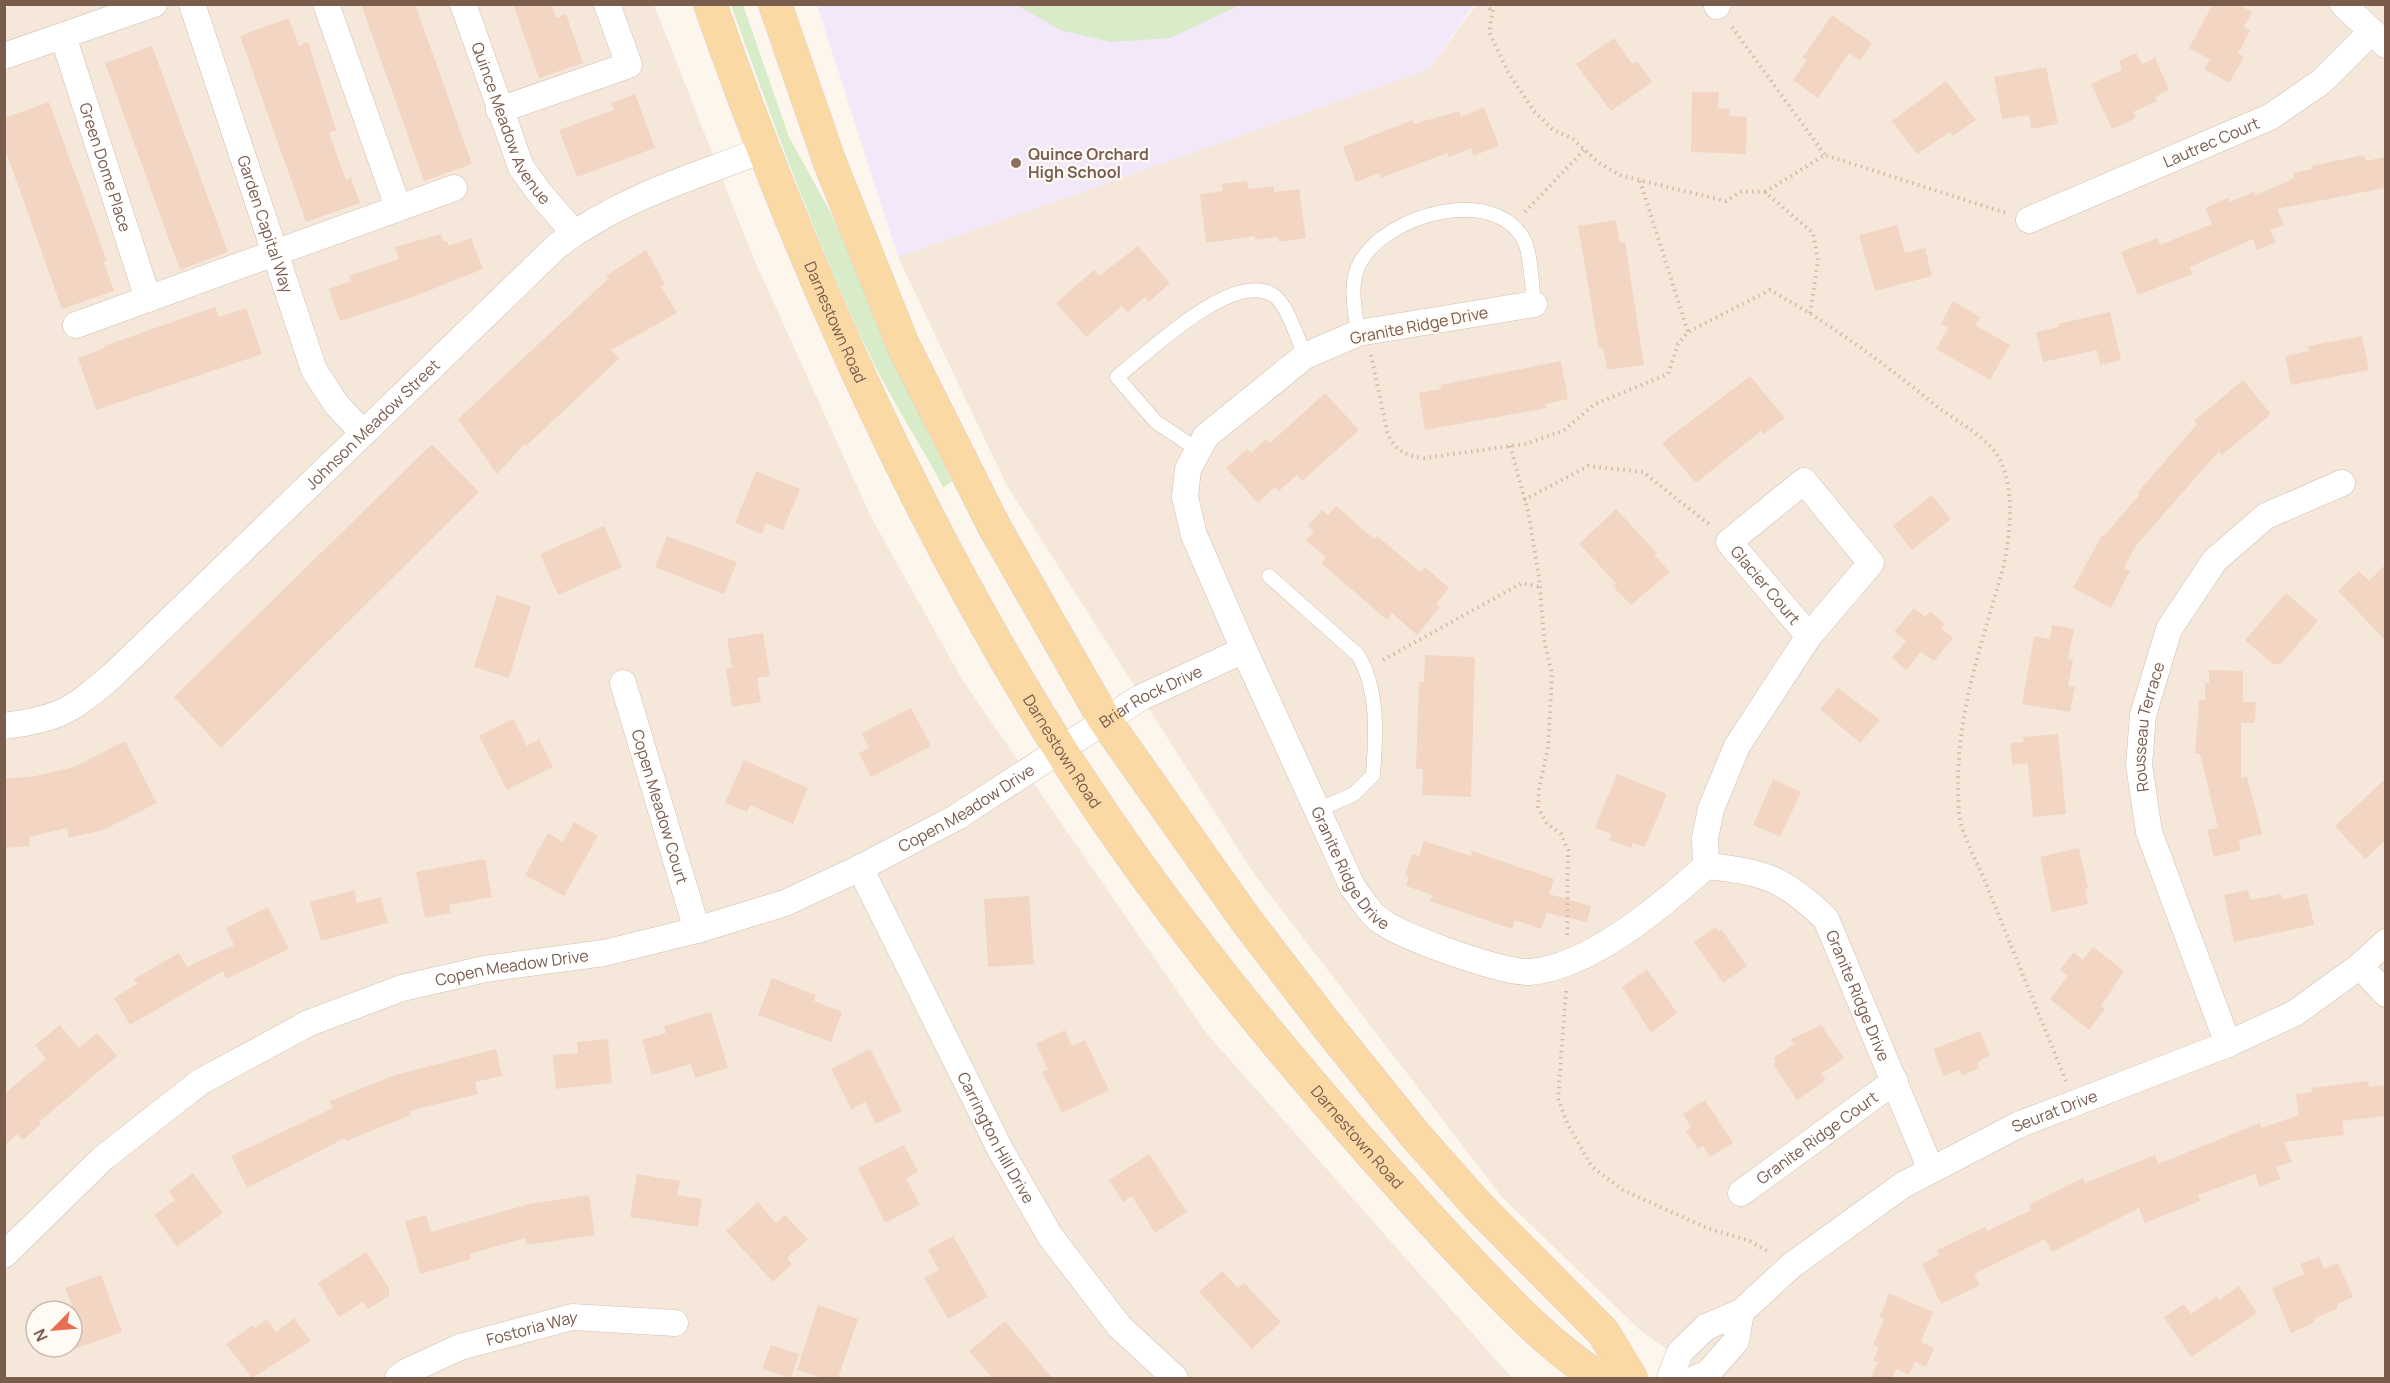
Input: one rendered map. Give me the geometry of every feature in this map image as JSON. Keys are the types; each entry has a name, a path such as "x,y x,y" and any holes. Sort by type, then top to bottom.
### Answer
{"main road":[{"name":"Darnestown Road","path":"710,4 804,254 882,425 966,586 1060,748 1190,936 1304,1077 1416,1204 1508,1302 1575,1363 1599,1378"},
{"path":"775,4 830,163 903,345 995,528 1104,719 1246,920 1332,1032 1415,1135 1472,1199 1603,1332 1631,1378"}],"street":[{"path":"4,56 154,4"},
{"name":"Garden Capital Way","path":"192,4 314,370 336,404 363,433"},
{"path":"327,4 398,207"},
{"name":"Quince Meadow Avenue","path":"463,4 521,167 574,233"},
{"path":"499,110 629,65 607,4"},
{"path":"2343,4 2378,39"},
{"name":"Green Dome Place","path":"63,36 148,299"},
{"name":"Lautrec Court","path":"2029,220 2270,117 2378,39"},
{"name":"Johnson Meadow Street","path":"4,726 40,721 74,708 112,676 558,245 594,219 632,199 763,150"},
{"path":"76,325 454,188"},
{"name":"Granite Ridge Drive","path":"1534,304 1362,332 1305,356 1206,436 1188,469 1185,497 1194,535 1353,888 1377,919 1433,946 1476,961 1528,972 1568,964 1654,912 1706,866 1758,873 1798,892 1826,919 1931,1170"},
{"name":"Glacier Court","path":"1706,866 1705,838 1711,809 1737,746 1809,636 1871,563 1804,481 1729,542 1809,636"},
{"name":"Rousseau Terrace","path":"2228,1044 2149,832 2139,765 2143,715 2169,629 2215,560 2266,516 2342,483"},
{"name":"Briar Rock Drive","path":"1060,748 1149,693 1244,650"},
{"name":"Copen Meadow Court","path":"623,683 697,930"},
{"name":"Copen Meadow Drive","path":"4,1255 102,1159 200,1082 309,1023 402,988 485,969 604,953 697,930 785,903 860,868 957,817 1060,748"},
{"name":"Carrington Hill Drive","path":"860,868 1001,1151 1050,1236 1119,1326 1175,1378"},
{"name":"Seurat Drive","path":"1670,1378 1680,1352 1706,1327 1741,1312 1792,1265 1903,1185 2018,1125 2228,1044 2295,1013 2360,966 2385,942"},
{"path":"2360,966 2385,994"},
{"name":"Granite Ridge Court","path":"1741,1193 1895,1081"},
{"path":"1696,1378 1708,1373 1736,1341 1741,1312"},
{"name":"Fostoria Way","path":"398,1378 460,1347 572,1317 675,1323"}],"lane":[{"path":"1362,332 1353,292 1361,261 1377,243 1397,229 1449,210 1484,210 1512,226 1525,241 1534,304"},
{"path":"1198,450 1156,422 1117,377 1214,301 1237,291 1258,289 1275,295 1287,314 1305,356"},
{"path":"1269,576 1358,655 1366,669 1372,689 1373,775 1354,794 1318,810"}],"path":[{"path":"1485,4 1493,11"},
{"path":"1494,4 1489,32 1521,92 1534,111 1552,129 1573,139 1599,163 1614,172 1726,201 1742,191 1765,192 1825,155"},
{"path":"1717,5 1825,155 2029,220"},
{"path":"1512,226 1584,150"},
{"path":"1640,180 1688,332"},
{"path":"1765,192 1813,233 1818,261 1810,314"},
{"path":"1362,332 1391,442 1401,452 1424,458 1510,446 1563,431 1595,404 1668,374 1678,345 1688,332 1770,290 1810,314 1908,382 1975,434 2002,463 2008,498 2008,540 2002,572 1974,662 1964,709 1958,753 1959,818 2075,1103"},
{"path":"1510,446 1524,500 1540,587 1544,639 1552,674 1548,748 1539,788 1538,808 1547,824 1561,834 1568,850 1568,964 1558,1098 1568,1123 1592,1167 1623,1190 1707,1228 1750,1241 1792,1265"},
{"path":"1524,500 1588,466 1643,472 1729,542"},
{"path":"1366,669 1522,583 1540,587"}],"shaded area":[{"path":"16,4 654,5 754,259 871,517 963,681 1207,1034 1512,1378 5,1378 4,8"},
{"name":"Quince Orchard High School","path":"817,5 1474,5 1429,69 898,257"},
{"path":"1476,5 2385,5 2385,1378 1707,1378 1641,1331 1502,1197 1254,874 1006,484 898,257 1429,69"}],"green space":[{"path":"731,5 743,5 789,137 832,215 897,368 952,482 943,487 882,380 834,276"},
{"path":"1017,5 1237,5 1170,38 1111,42 1060,30"}],"building":[{"path":"361,4 415,4 472,164 424,181"},
{"path":"513,4 552,4 556,18 566,14 583,63 539,78"},
{"path":"2213,4 2238,4 2252,12 2244,27 2250,31 2238,53 2244,57 2229,83 2204,69 2210,60 2189,48"},
{"path":"1832,15 1872,43 1860,61 1849,53 1818,98 1793,80 1807,60 1803,57"},
{"path":"289,18 299,46 308,42 336,130 329,133 346,180 351,178 360,203 306,222 240,36"},
{"path":"1614,38 1632,64 1637,61 1652,82 1611,111 1576,64"},
{"path":"152,46 228,252 180,270 105,63"},
{"path":"2136,53 2142,64 2155,58 2169,90 2155,97 2157,101 2133,112 2136,118 2112,129 2091,84 2122,70 2119,61"},
{"path":"2046,67 2058,124 2031,129 2029,115 2002,119 1994,77"},
{"path":"1946,81 1976,120 1953,136 1950,132 1917,154 1892,121"},
{"path":"1692,92 1719,92 1718,108 1730,109 1729,116 1747,117 1746,154 1691,152"},
{"path":"635,94 655,148 577,177 559,130 614,110 611,103"},
{"path":"49,102 107,261 104,262 114,291 62,309 4,146 4,118"},
{"path":"1484,107 1499,146 1473,156 1471,148 1449,157 1447,153 1381,178 1379,173 1356,182 1343,147 1413,120 1414,124 1459,111 1461,117"},
{"path":"2364,155 2366,161 2385,157 2385,188 2277,209 2284,225 2270,230 2276,242 2257,250 2253,239 2190,267 2192,274 2138,295 2121,252 2158,238 2160,245 2212,224 2205,208 2228,198 2230,202 2254,192 2255,196 2294,178 2293,173 2312,169 2311,166"},
{"path":"1247,181 1248,189 1274,186 1274,192 1299,189 1306,238 1279,242 1278,237 1255,240 1255,236 1206,243 1200,194 1223,191 1222,184"},
{"path":"1616,220 1620,243 1625,242 1644,365 1607,370 1603,348 1599,348 1578,226"},
{"path":"1897,225 1905,253 1925,248 1932,276 1875,291 1859,235"},
{"path":"441,234 444,242 447,241 449,246 471,238 483,269 413,297 340,321 329,289 351,281 349,276 399,259 395,247"},
{"path":"1138,246 1170,283 1149,302 1145,297 1127,313 1122,306 1086,337 1056,303 1094,270 1099,276"},
{"path":"646,250 665,284 661,286 677,313 611,350 620,358 526,446 524,445 497,474 458,419 608,279 606,276"},
{"path":"1953,301 1980,317 1975,325 2010,345 1990,380 1936,349 1948,328 1941,324"},
{"path":"215,307 219,317 246,308 262,354 96,410 78,358 105,348 104,346"},
{"path":"2110,312 2121,360 2100,365 2097,350 2043,362 2036,332 2059,327 2058,324"},
{"path":"2362,336 2369,370 2291,385 2285,356 2309,351 2308,346"},
{"path":"1561,361 1568,399 1546,404 1547,408 1425,430 1419,393 1441,389 1440,385"},
{"path":"1750,376 1785,418 1763,434 1761,431 1697,482 1694,481 1662,443"},
{"path":"2243,380 2271,414 2222,455 2219,451 2135,547 2124,568 2130,571 2111,608 2073,588 2102,535 2104,536 2140,494 2138,492 2197,424 2194,421"},
{"path":"1325,393 1359,430 1302,481 1297,475 1279,491 1275,487 1258,503 1226,468 1247,449 1251,453 1266,439 1270,443"},
{"path":"432,444 479,492 221,748 174,697"},
{"path":"756,471 800,489 783,530 766,523 762,534 735,523"},
{"path":"1932,495 1951,519 1912,550 1893,526"},
{"path":"1336,506 1374,539 1377,536 1420,572 1425,567 1449,588 1436,604 1440,607 1417,635 1392,613 1387,620 1321,563 1326,557 1306,541 1314,531 1308,526 1322,510 1328,515"},
{"path":"1616,509 1657,553 1654,555 1670,572 1631,605 1612,586 1616,583 1579,544"},
{"path":"604,526 622,567 558,595 540,554"},
{"path":"667,536 737,562 724,594 655,567"},
{"path":"2385,565 2385,640 2338,591 2359,571 2369,581"},
{"path":"2286,593 2318,621 2281,664 2273,664 2245,640"},
{"path":"497,595 531,606 509,678 474,667"},
{"path":"1914,608 1925,617 1930,611 1945,624 1941,628 1953,638 1934,661 1921,652 1906,670 1892,658 1906,641 1894,632"},
{"path":"2052,625 2074,629 2068,659 2073,660 2068,686 2075,687 2070,712 2022,704 2034,636 2050,639"},
{"path":"763,633 770,676 757,678 761,702 732,707 726,669 732,668 727,639"},
{"path":"1425,655 1475,657 1471,797 1422,795 1423,769 1416,769 1419,682 1424,682"},
{"path":"2209,670 2243,671 2243,702 2256,702 2255,723 2241,723 2241,778 2247,777 2262,834 2239,840 2241,850 2214,857 2207,830 2218,828 2200,754 2195,754 2199,701 2205,700 2205,683 2209,683"},
{"path":"1838,688 1880,720 1860,743 1820,709"},
{"path":"911,708 931,746 871,777 859,753 869,748 862,733"},
{"path":"513,719 527,746 539,739 553,767 507,790 479,736"},
{"path":"2058,734 2066,814 2033,817 2028,763 2012,765 2010,743 2024,742 2023,737"},
{"path":"125,741 157,803 103,830 69,838 67,828 29,837 30,846 4,848 4,779 35,776 74,767"},
{"path":"744,760 808,788 793,824 750,805 747,812 725,803"},
{"path":"1617,774 1667,794 1645,847 1633,843 1631,848 1609,840 1612,834 1595,828"},
{"path":"1773,779 1801,792 1780,837 1753,825"},
{"path":"2385,779 2385,841 2365,859 2335,826"},
{"path":"574,822 598,836 564,896 525,875 548,833 563,842"},
{"path":"1424,841 1471,856 1472,851 1554,879 1549,894 1591,906 1587,922 1547,913 1541,929 1515,920 1512,929 1430,901 1433,895 1406,886 1409,877 1405,876 1412,854 1419,856"},
{"path":"2079,848 2088,888 2085,889 2088,904 2052,912 2040,857"},
{"path":"485,859 492,897 449,905 451,913 425,918 416,872"},
{"path":"354,890 357,903 381,897 388,923 321,941 310,902"},
{"path":"2248,890 2250,900 2281,894 2282,899 2307,894 2314,925 2234,942 2224,895"},
{"path":"1029,896 1034,964 988,967 984,899"},
{"path":"268,907 289,949 226,979 223,971 130,1025 114,998 137,984 134,979 179,953 187,967 234,945 226,928"},
{"path":"1716,927 1719,932 1722,930 1747,966 1723,983 1694,942"},
{"path":"2093,947 2124,971 2101,1006 2105,1009 2089,1030 2050,999 2068,976 2060,970 2074,952 2083,960"},
{"path":"1647,969 1677,1013 1651,1033 1622,987"},
{"path":"772,978 816,995 814,1001 842,1012 831,1042 758,1015"},
{"path":"711,1012 728,1068 695,1078 691,1064 652,1075 642,1040 666,1033 664,1026"},
{"path":"60,1025 79,1048 97,1033 117,1056 39,1122 41,1124 23,1140 17,1134 4,1146 4,1094 46,1059 35,1045"},
{"path":"1821,1025 1844,1058 1821,1074 1826,1080 1797,1100 1773,1064 1776,1063 1773,1058 1794,1044 1791,1039"},
{"path":"1065,1030 1072,1046 1085,1040 1109,1090 1062,1113 1042,1072 1048,1070 1036,1044"},
{"path":"1980,1031 1990,1055 1978,1062 1979,1068 1962,1076 1959,1070 1944,1076 1933,1049"},
{"path":"608,1039 612,1083 556,1089 553,1055 578,1053 577,1042"},
{"path":"496,1049 502,1076 475,1082 478,1094 409,1111 411,1115 346,1141 345,1138 247,1188 231,1156 333,1108 330,1101 395,1075"},
{"path":"870,1049 902,1111 876,1124 865,1102 851,1109 831,1069"},
{"path":"2368,1081 2369,1087 2385,1085 2385,1116 2342,1121 2344,1135 2284,1142 2292,1162 2276,1167 2280,1179 2260,1187 2255,1174 2198,1195 2200,1201 2145,1223 2139,1208 2052,1252 2045,1239 1974,1274 1980,1285 1941,1304 1922,1264 1939,1255 1937,1250 1985,1227 1987,1231 2031,1210 2029,1205 2083,1178 2085,1183 2155,1155 2158,1164 2260,1123 2261,1128 2299,1115 2296,1094 2312,1092 2311,1088"},
{"path":"1705,1100 1733,1143 1710,1157 1703,1146 1698,1149 1686,1131 1691,1127 1683,1114"},
{"path":"904,1145 918,1172 906,1178 920,1205 885,1223 858,1168"},
{"path":"1149,1154 1187,1212 1155,1233 1132,1196 1123,1202 1109,1180"},
{"path":"193,1173 223,1213 177,1247 154,1215 175,1200 169,1191"},
{"path":"637,1174 680,1181 677,1195 702,1199 698,1227 630,1217"},
{"path":"589,1195 595,1235 526,1245 525,1238 470,1254 471,1259 420,1274 405,1221 426,1215 431,1232 529,1204"},
{"path":"758,1202 776,1223 785,1215 808,1239 787,1258 792,1264 773,1282 726,1231"},
{"path":"953,1236 988,1297 948,1319 924,1278 939,1270 928,1250"},
{"path":"366,1252 389,1288 389,1296 368,1309 363,1302 339,1317 318,1283"},
{"path":"2319,1257 2324,1269 2338,1263 2353,1297 2337,1304 2338,1308 2314,1319 2315,1322 2291,1333 2272,1288 2304,1274 2300,1264"},
{"path":"1222,1271 1238,1288 1244,1283 1281,1322 1252,1349 1199,1292"},
{"path":"101,1275 122,1332 84,1346 84,1299 70,1299 65,1288"},
{"path":"2239,1286 2257,1313 2191,1357 2164,1317 2184,1304 2191,1314 2217,1296 2219,1300"},
{"path":"1889,1293 1933,1312 1921,1342 1934,1348 1926,1367 1915,1362 1909,1375 1896,1369 1892,1378 1871,1378 1878,1362 1873,1361 1879,1347 1873,1345 1884,1319 1880,1317"},
{"path":"818,1305 858,1319 838,1378 823,1378 797,1370"},
{"path":"294,1318 311,1341 252,1378 226,1344 253,1325 255,1328 267,1319 276,1332"},
{"path":"1005,1321 1052,1378 992,1378 969,1351"},
{"path":"771,1345 799,1354 791,1378 762,1369"}],"place":[{"name":"Quince Orchard High School","path":"1016,163"}]}
